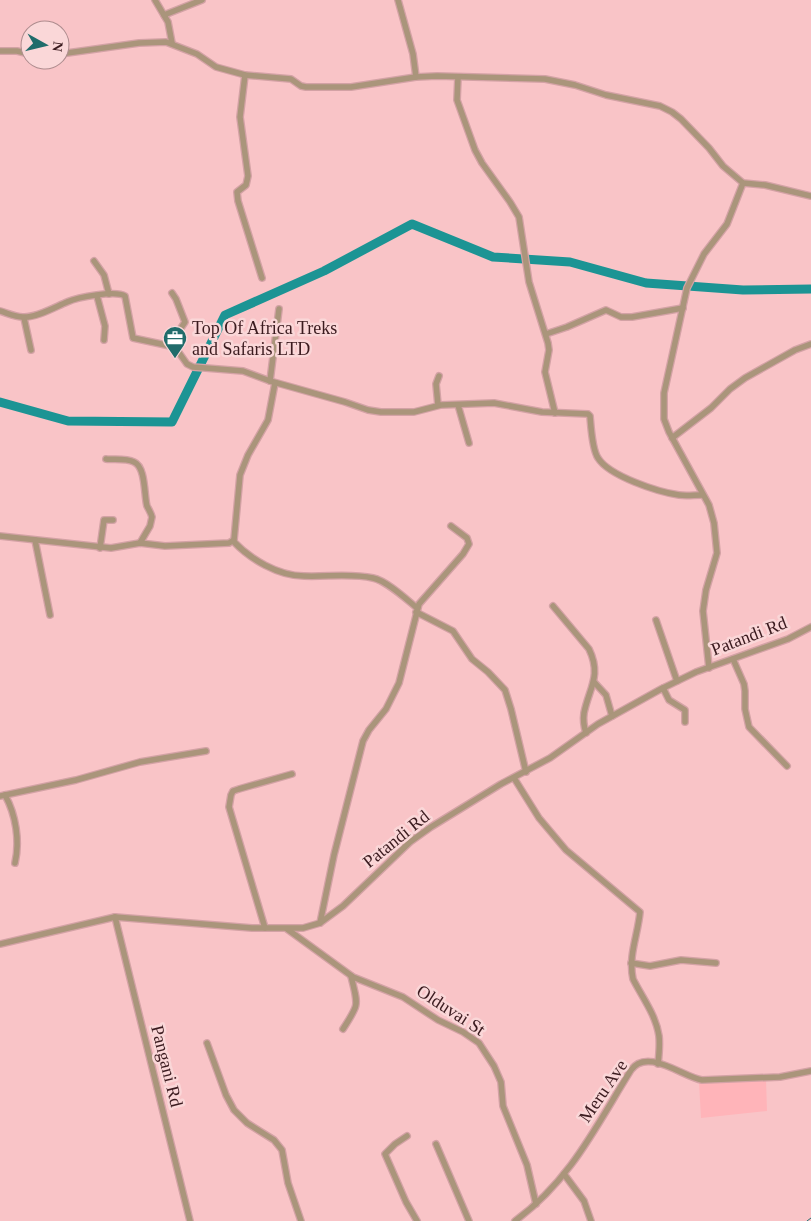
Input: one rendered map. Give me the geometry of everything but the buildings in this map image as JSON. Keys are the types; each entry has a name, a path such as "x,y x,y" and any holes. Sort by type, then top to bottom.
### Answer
{"street":[{"path":"155,0 169,25 172,43"},
{"path":"164,15 202,0"},
{"path":"398,0 416,77"},
{"path":"70,53 157,41 172,43 197,54 212,66 245,75 291,79 301,86 342,88 416,77 545,79 575,85 606,95 660,106 681,119 709,148 723,166 743,183 765,185 811,196"},
{"path":"0,51 20,52"},
{"path":"245,75 240,117 248,176 246,185 237,192 238,201 262,278"},
{"path":"458,77 457,100 475,150 492,179 519,217 529,282 546,334 549,350 545,372 555,413"},
{"path":"709,668 703,611 706,590 716,558 717,547 713,514 672,438 664,419 664,393 665,380 690,282 704,254 727,224 743,183"},
{"path":"94,261 104,275 109,294"},
{"path":"172,293 185,322 175,337 172,346"},
{"path":"0,311 24,318 74,300 109,294 121,294 125,296 134,338 172,346 189,366 243,371 272,382 368,410 403,413 438,406 494,403 555,413 589,414 597,457 603,464 617,473 648,486 674,494 702,495"},
{"path":"97,296 105,326 104,340"},
{"path":"546,334 568,327 606,310 621,317 683,308"},
{"path":"233,541 240,475 248,455 268,420 280,309"},
{"path":"24,318 30,350"},
{"path":"672,438 711,408 730,389 745,378 795,350 811,344"},
{"path":"438,406 436,384 439,376"},
{"path":"415,406 424,406 426,408"},
{"path":"458,406 469,443"},
{"path":"106,459 132,461 136,463 140,470 152,518 150,526 140,543"},
{"path":"100,548 104,520 113,520"},
{"path":"320,923 334,855 363,741 369,730 386,709 399,683 417,610 423,598 469,544 467,538 451,526"},
{"path":"0,536 100,548 140,543 174,546 229,543 233,541"},
{"path":"35,540 50,615"},
{"path":"233,541 245,553 265,565 297,576 357,576 376,579 392,589 417,610 453,631 472,659 505,690 526,772"},
{"path":"553,606 591,655 595,675 584,714 586,733"},
{"path":"656,620 677,682"},
{"name":"Patandi Rd","path":"0,944 115,917 287,929 303,928 320,923 343,906 410,842 431,827 550,758 612,716 663,688 709,668 788,639 811,627"},
{"path":"733,659 744,684 744,709 749,727 787,766"},
{"path":"594,682 606,695 612,716"},
{"path":"663,688 669,700 685,710 685,722"},
{"path":"15,863 17,856 16,832 12,810 2,795 76,780 133,764 206,751"},
{"path":"265,928 236,835 229,807 230,799 233,791 292,774"},
{"path":"514,778 539,818 566,850 639,911 631,963 633,979 653,1016 657,1028 659,1041 658,1064"},
{"name":"Pangani Rd","path":"115,917 190,1221"},
{"name":"Olduvai St","path":"287,929 351,976 404,997 438,1020 479,1043 494,1066 500,1082 503,1106 527,1164 536,1204"},
{"path":"631,963 650,966 681,960 716,963"},
{"path":"343,1030 357,1007 351,976"},
{"path":"208,1043 226,1095 234,1110 247,1123 274,1140 282,1150 288,1183 301,1221"},
{"name":"Meru Ave","path":"515,1221 536,1204 564,1174 583,1149 634,1066 642,1061 658,1064 702,1080 780,1077 811,1071"},
{"path":"407,1136 385,1154 406,1202 417,1221"},
{"path":"436,1144 469,1221"},
{"path":"564,1174 584,1201 591,1221"}],"shaded area":[{"path":"766,1080 767,1111 701,1118 699,1082"}],"waterway":[{"path":"0,402 68,421 172,422 225,315 324,271 412,224 493,257 570,262 646,283 743,290 811,289"},
{"path":"807,1221 811,1218"}],"place":[{"name":"Top Of Africa Treks and Safaris LTD","path":"175,359"}]}
